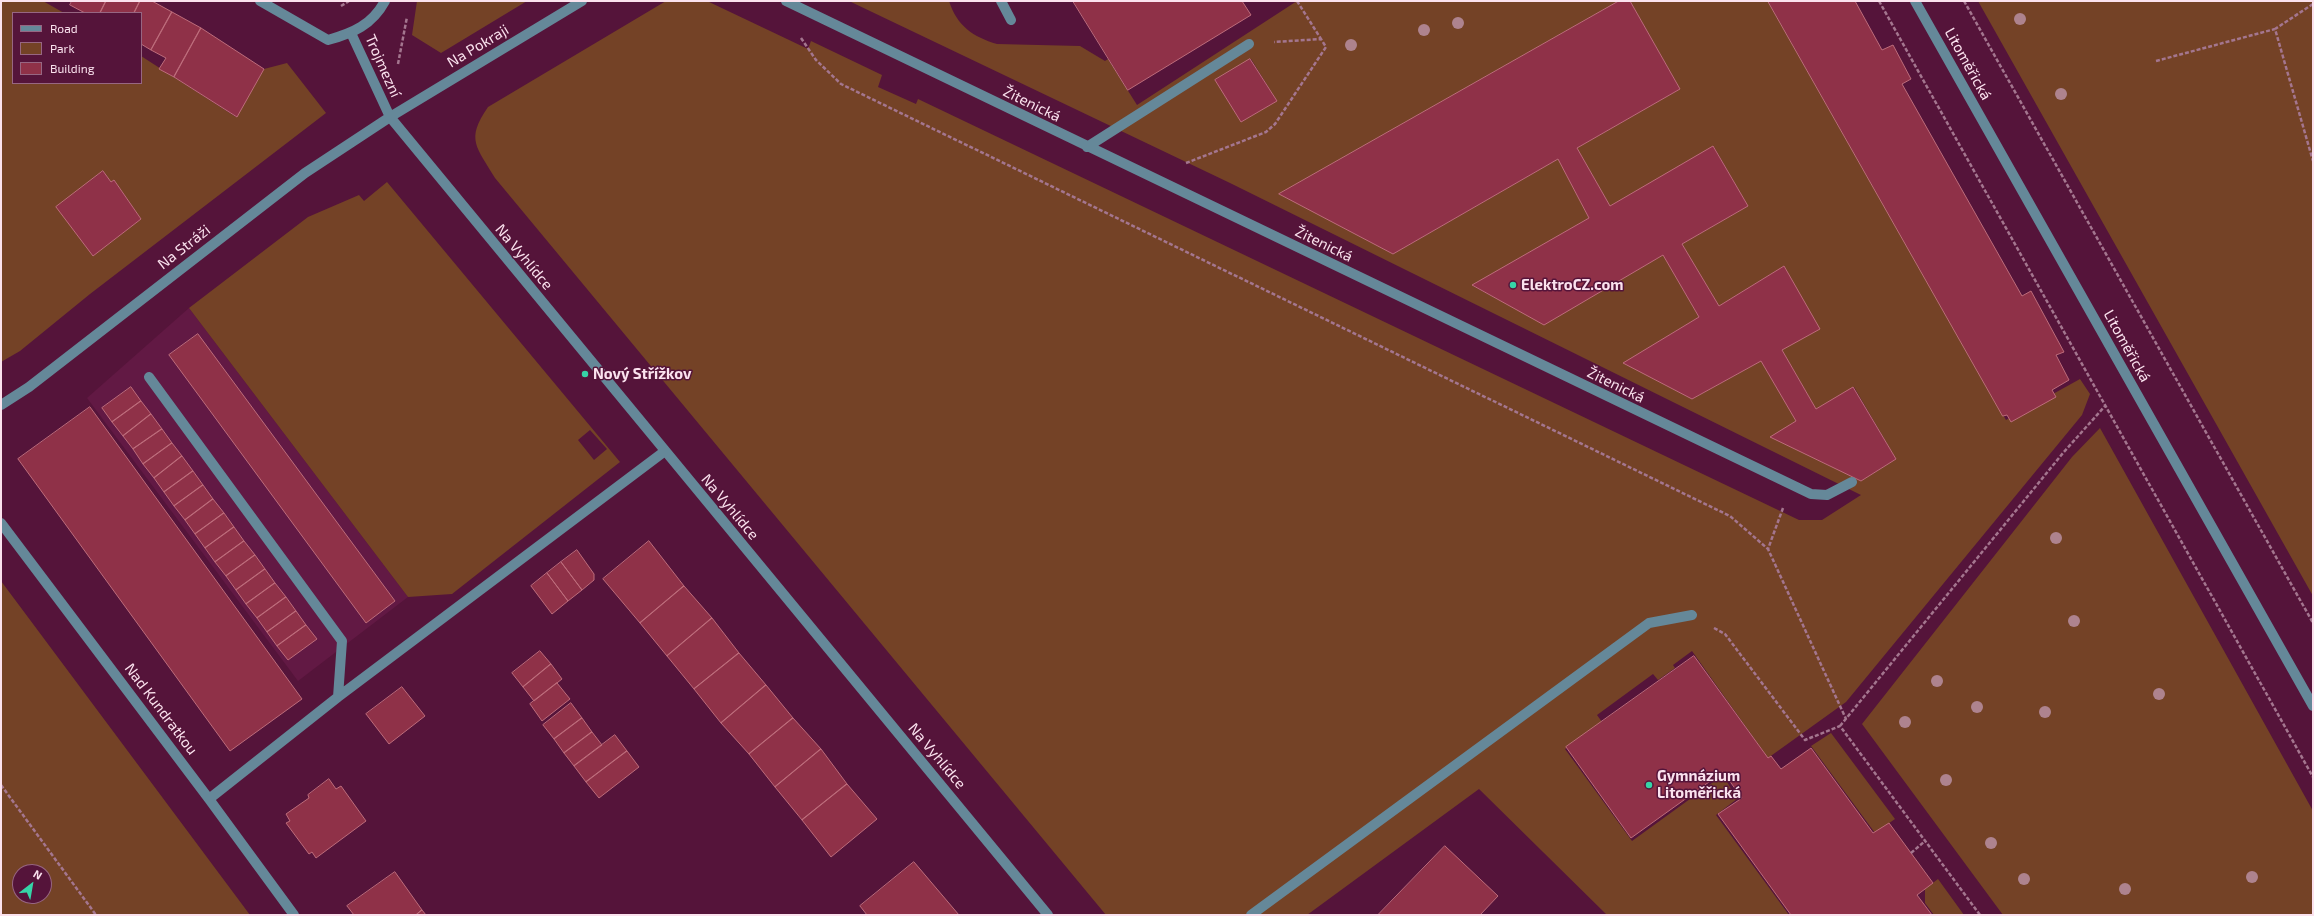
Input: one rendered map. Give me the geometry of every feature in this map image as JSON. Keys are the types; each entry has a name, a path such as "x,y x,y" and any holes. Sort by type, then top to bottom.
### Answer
{"street":[{"name":"Trojmezní","path":"260,1 328,40 351,33 390,117"},
{"path":"351,33 365,26 374,17 385,1"},
{"name":"Na Pokraji","path":"390,117 582,1"},
{"name":"Žitenická","path":"786,1 1087,147 1812,494 1827,495 1852,482"},
{"path":"1001,1 1011,20"},
{"name":"Litoměřická","path":"1915,1 2313,706"},
{"path":"1087,147 1249,44"},
{"name":"Na Stráži","path":"1,405 29,387 305,173 390,117"},
{"name":"Na Vyhlídce","path":"390,117 1048,915"},
{"path":"149,377 342,641 338,697"},
{"path":"209,799 338,697 666,452"},
{"name":"Nad Kundratkou","path":"1,523 209,799 294,915"},
{"path":"1251,915 1649,623 1692,615"}],"path":[{"path":"1180,166 1266,132 1275,124 1326,47 1297,1"},
{"path":"1879,1 2313,777"},
{"path":"1964,1 2313,623"},
{"path":"2156,61 2275,29 2313,4"},
{"path":"398,64 407,15"},
{"path":"2275,29 2313,161"},
{"path":"801,38 816,60 841,84 1730,516 1768,549 1846,719"},
{"path":"1249,44 1321,39"},
{"path":"1692,615 1725,634 1805,740 1840,726 2059,459 2105,406"},
{"path":"1768,549 1784,504"},
{"path":"1840,726 1980,915"},
{"path":"1,785 96,915"},
{"path":"1911,852 1925,841"}],"shaded area":[{"path":"189,308 408,597 298,681 87,398"}],"green space":[{"path":"1,1 43,1 62,12 12,12 12,84 142,84 142,57 236,117 264,69 287,63 326,113 90,294 20,351 1,362","holes":["103,171 111,182 114,180 141,219 93,256 57,207"]},
{"path":"417,1 527,1 441,53 412,35"},
{"path":"666,1 707,1 808,49 811,41 882,75 878,87 916,104 918,99 1799,520 1822,520 1861,495 1230,183 849,1 949,1 952,10 961,24 973,34 988,41 997,44 1080,46 1105,61 1108,59 1137,105 1297,1 1619,1 1280,194 1393,254 1558,159 1589,218 1473,286 1544,324 1663,255 1699,317 1624,363 1692,399 1761,361 1796,421 1771,437 1861,481 1896,459 1854,387 1816,409 1782,350 1795,286 1784,266 1719,306 1682,244 1748,206 1714,147 1610,206 1577,148 1680,89 1630,1 1768,1 2006,420 2080,379 2090,394 2082,415 1846,702 1768,758 1692,651 1673,665 1675,668 1658,680 1653,674 1597,715 1602,722 1565,749 1632,841 1723,775 1737,799 1716,815 1789,915 1607,915 1479,789 1307,915 1106,915 495,178 479,151 475,136 481,118 488,107","holes":["1251,59 1277,101 1241,122 1215,80"]},
{"path":"1978,1 2313,1 2313,596"},
{"path":"387,182 620,462 452,594 408,597 189,308 308,217 359,195 364,201","holes":["590,430 607,449 594,460 578,440"]},
{"path":"2100,428 2313,811 2313,915 2003,915 1862,724 2072,457"},
{"path":"1,581 250,915 1,915"},
{"path":"1831,733 1895,819 1875,833 1811,746"},
{"path":"1938,879 1964,915 1934,915 1925,903 1925,889"}],"building":[{"path":"72,1 106,1 100,12 83,12 70,5"},
{"path":"106,1 140,1 134,12 100,12"},
{"path":"140,1 152,1 172,12 151,50 142,45 142,12 134,12"},
{"path":"1073,1 1242,1 1251,15 1128,90"},
{"path":"1619,1 1630,1 1680,89 1577,148 1610,206 1713,146 1748,206 1682,244 1719,306 1784,266 1820,329 1782,350 1816,409 1853,387 1896,459 1861,481 1770,437 1796,421 1761,361 1692,399 1623,363 1699,317 1663,255 1544,325 1472,285 1589,218 1558,159 1393,254 1279,194"},
{"path":"1768,1 1855,1 1882,50 1893,45 1911,79 1902,84 2022,296 2031,291 2064,352 2056,355 2069,380 2052,390 2056,397 2011,422 2007,415 2003,416"},
{"path":"172,12 201,28 174,77 159,69 166,58 151,50"},
{"path":"201,28 264,69 237,117 174,77"},
{"path":"1250,59 1277,101 1241,122 1215,80"},
{"path":"103,171 111,182 114,180 141,219 93,256 56,207"},
{"path":"198,334 395,601 366,623 169,355"},
{"path":"131,387 141,401 112,422 102,408"},
{"path":"141,401 151,414 123,436 112,422"},
{"path":"90,407 302,699 230,751 18,459"},
{"path":"151,414 162,429 133,449 123,436"},
{"path":"162,429 172,443 143,464 133,449"},
{"path":"172,443 182,456 154,478 143,464"},
{"path":"182,456 193,471 164,492 154,478"},
{"path":"193,471 203,485 174,506 164,492"},
{"path":"203,485 213,499 185,520 174,506"},
{"path":"213,499 224,513 195,534 185,520"},
{"path":"224,513 234,527 205,548 195,534"},
{"path":"234,527 244,541 215,562 205,548"},
{"path":"244,541 255,555 226,576 215,562"},
{"path":"649,541 684,586 640,623 603,579"},
{"path":"577,550 594,574 594,580 582,590 561,562"},
{"path":"255,555 265,569 236,590 226,576"},
{"path":"561,562 582,590 568,601 547,573"},
{"path":"265,569 275,583 246,604 236,590"},
{"path":"547,573 568,601 552,614 531,586"},
{"path":"275,583 286,597 257,618 246,604"},
{"path":"684,586 712,618 667,656 640,623"},
{"path":"286,597 296,611 267,632 257,618"},
{"path":"296,611 306,625 277,646 267,632"},
{"path":"712,618 739,653 694,689 667,656"},
{"path":"306,625 317,639 288,660 277,646"},
{"path":"540,651 551,664 523,687 512,673"},
{"path":"739,653 766,685 721,723 694,689"},
{"name":"Gymnázium Litoměřická","path":"1694,656 1768,758 1771,756 1781,769 1811,748 1873,833 1889,823 1933,883 1917,895 1932,915 1791,915 1718,814 1742,798 1723,772 1631,838 1566,747"},
{"path":"551,664 562,679 534,701 523,687"},
{"path":"557,683 570,699 542,721 530,704"},
{"path":"766,685 793,718 749,754 721,723"},
{"path":"402,687 425,716 389,744 366,714"},
{"path":"571,703 582,718 554,739 543,725"},
{"path":"582,718 592,732 564,753 554,739"},
{"path":"793,718 821,749 775,787 749,754"},
{"path":"592,732 602,745 574,766 564,753"},
{"path":"615,735 627,751 586,782 574,766"},
{"path":"821,749 847,784 802,820 775,787"},
{"path":"627,751 639,767 599,798 586,782"},
{"path":"329,779 336,789 341,786 366,821 316,858 312,852 309,854 286,823 290,821 286,814 309,798 308,795"},
{"path":"847,784 877,819 831,857 802,820"},
{"path":"1445,846 1498,896 1480,915 1378,915"},
{"path":"914,862 959,915 867,915 860,906"},
{"path":"395,872 422,910 416,915 354,915 347,906"},
{"path":"422,910 426,915 416,915"}],"place":[{"name":"ElektroCZ.com","path":"1513,285"},
{"name":"Nový Střížkov","path":"585,374"},
{"name":"Gymnázium Litoměřická","path":"1649,785"}]}
